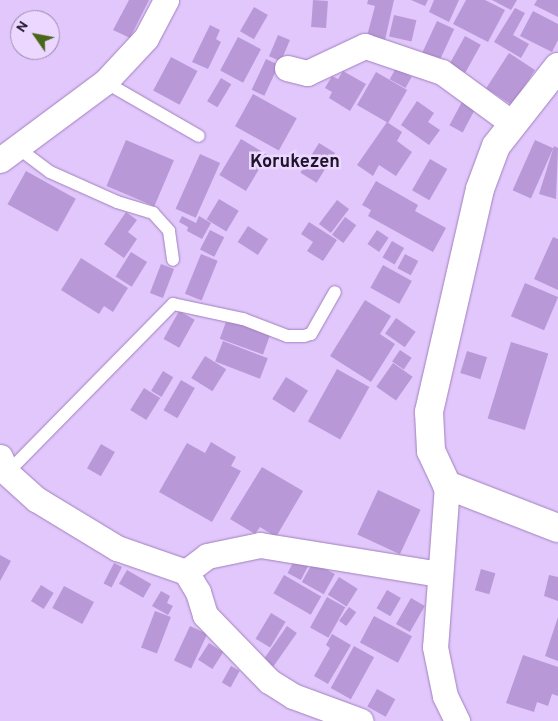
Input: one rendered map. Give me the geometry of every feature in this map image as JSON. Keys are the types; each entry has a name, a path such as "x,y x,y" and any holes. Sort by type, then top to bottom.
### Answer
{"street":[{"path":"9,154 105,82 146,38 166,0"},
{"path":"287,68 307,73 365,46 442,72 512,123"},
{"path":"457,721 445,696 435,647 447,485 431,452 429,412 480,189 496,146 512,123 558,67"},
{"path":"3,465 36,499 117,548 186,572 198,592 205,615 269,681 293,696 361,721"},
{"path":"447,485 558,528"},
{"path":"186,572 207,556 260,545 439,574"}],"lane":[{"path":"105,82 199,136"},
{"path":"9,154 117,202 153,213 169,231 173,260"},
{"path":"3,465 173,304 243,319 287,336 304,336 311,334 335,292"}],"building":[{"path":"129,0 149,0 130,38 113,30"},
{"path":"313,0 328,1 326,28 311,27"},
{"path":"368,0 394,0 385,40 367,36 375,6 367,4"},
{"path":"411,0 428,0 425,6"},
{"path":"434,0 459,0 449,22 429,12"},
{"path":"466,0 485,0 505,10 488,42 453,24"},
{"path":"492,0 517,0 511,10"},
{"path":"537,0 558,0 558,17 534,5"},
{"path":"254,7 268,15 254,39 240,31"},
{"path":"515,8 525,13 513,35 529,44 521,58 494,42"},
{"path":"533,11 558,24 558,40 552,52 520,36"},
{"path":"394,15 416,20 411,42 389,36"},
{"path":"437,21 454,29 439,62 422,54"},
{"path":"210,25 220,30 216,39 221,42 208,69 192,62"},
{"path":"278,35 290,40 281,61 269,56"},
{"path":"465,36 481,45 465,73 449,64"},
{"path":"238,37 261,49 243,83 220,71"},
{"path":"509,53 535,70 512,105 486,88"},
{"path":"171,57 197,71 180,105 153,91"},
{"path":"266,59 279,65 264,96 252,90"},
{"path":"396,68 412,77 405,88 390,79"},
{"path":"343,71 366,84 350,111 329,98 332,92 325,88 332,76 338,79"},
{"path":"376,72 407,90 388,123 357,105"},
{"path":"221,78 231,84 217,107 207,101"},
{"path":"253,94 297,118 279,151 235,126"},
{"path":"464,98 477,105 463,132 449,125"},
{"path":"417,101 434,113 428,122 440,130 429,145 401,125"},
{"path":"387,122 402,132 397,141 412,152 396,176 379,165 373,176 357,165"},
{"path":"241,139 268,155 246,191 219,175"},
{"path":"126,140 174,160 154,206 106,186"},
{"path":"535,140 553,148 531,198 513,190"},
{"path":"319,143 335,153 317,183 300,173"},
{"path":"554,146 558,148 556,199 539,194"},
{"path":"200,154 220,163 196,218 176,209"},
{"path":"430,159 447,169 429,200 412,190"},
{"path":"26,171 76,199 57,232 8,204"},
{"path":"376,181 418,205 415,211 446,228 433,252 368,216 371,210 362,205"},
{"path":"219,199 239,211 226,231 207,220"},
{"path":"337,200 349,209 331,233 319,224"},
{"path":"126,212 137,220 128,232 137,239 124,258 104,244"},
{"path":"182,216 196,223 199,216 211,223 202,239 187,231 188,227 179,222"},
{"path":"345,217 356,225 343,243 332,235"},
{"path":"309,222 337,240 323,261 307,251 313,242 301,234"},
{"path":"248,226 268,239 258,255 238,242"},
{"path":"210,230 224,237 214,257 200,250"},
{"path":"377,230 389,238 379,252 367,244"},
{"path":"553,237 558,239 558,290 534,279"},
{"path":"392,241 404,248 395,264 382,257"},
{"path":"131,252 147,262 132,287 116,277"},
{"path":"201,254 218,261 202,301 185,294"},
{"path":"405,254 418,261 411,275 397,268"},
{"path":"81,258 128,288 113,312 104,306 99,314 61,290"},
{"path":"161,264 174,269 163,298 150,293"},
{"path":"383,265 412,281 399,304 370,288"},
{"path":"525,283 558,297 544,330 511,316"},
{"path":"365,300 391,316 380,334 395,344 371,382 330,356"},
{"path":"179,311 195,320 179,348 163,339"},
{"path":"396,318 416,332 405,347 385,334"},
{"path":"227,319 270,335 263,354 220,339"},
{"path":"223,341 268,358 260,379 215,362"},
{"path":"511,342 548,353 525,430 488,419"},
{"path":"400,350 412,358 404,369 392,362"},
{"path":"467,351 487,357 480,379 460,373"},
{"path":"205,356 226,369 212,391 191,378"},
{"path":"393,363 413,377 396,401 376,387"},
{"path":"337,369 369,387 340,439 308,421"},
{"path":"163,371 173,377 161,397 151,391"},
{"path":"286,377 308,391 294,413 272,399"},
{"path":"181,380 195,388 177,418 164,410"},
{"path":"144,388 160,398 146,420 130,410"},
{"path":"211,442 236,457 231,466 241,471 212,522 159,492 187,443 205,453"},
{"path":"101,444 115,452 101,476 87,468"},
{"path":"262,467 303,491 276,537 260,527 255,534 230,519"},
{"path":"378,490 421,510 400,554 357,534"},
{"path":"0,555 11,561 0,581"},
{"path":"296,557 309,564 301,580 288,573"},
{"path":"313,562 335,574 324,594 302,582"},
{"path":"114,563 122,567 112,588 104,583"},
{"path":"481,569 495,573 489,594 475,590"},
{"path":"127,570 151,584 143,598 119,584"},
{"path":"284,575 321,596 311,615 274,593"},
{"path":"549,575 558,577 558,601 544,596"},
{"path":"339,577 358,589 347,606 328,595"},
{"path":"41,585 54,593 44,609 31,601"},
{"path":"64,586 94,602 82,624 52,608"},
{"path":"387,590 401,598 390,616 376,608"},
{"path":"161,591 170,596 167,603 173,606 168,615 152,606"},
{"path":"327,597 345,607 328,638 310,628"},
{"path":"411,598 425,606 410,632 396,624"},
{"path":"349,607 356,612 346,626 339,621"},
{"path":"155,611 171,617 157,654 141,647"},
{"path":"271,613 286,622 270,647 256,639"},
{"path":"374,616 412,636 398,663 360,642"},
{"path":"558,617 558,661 545,656"},
{"path":"190,626 207,634 191,668 174,660"},
{"path":"287,626 297,633 273,666 263,660"},
{"path":"332,634 351,645 328,684 314,676 330,648 326,645"},
{"path":"209,643 223,652 212,669 198,660"},
{"path":"354,646 374,657 351,699 331,688"},
{"path":"523,655 558,667 558,696 552,694 548,706 537,702 534,712 506,703"},
{"path":"231,666 240,671 231,687 222,683"},
{"path":"377,689 395,699 386,717 367,706"}],"district":[{"name":"Korukezen","path":"295,163"}]}
